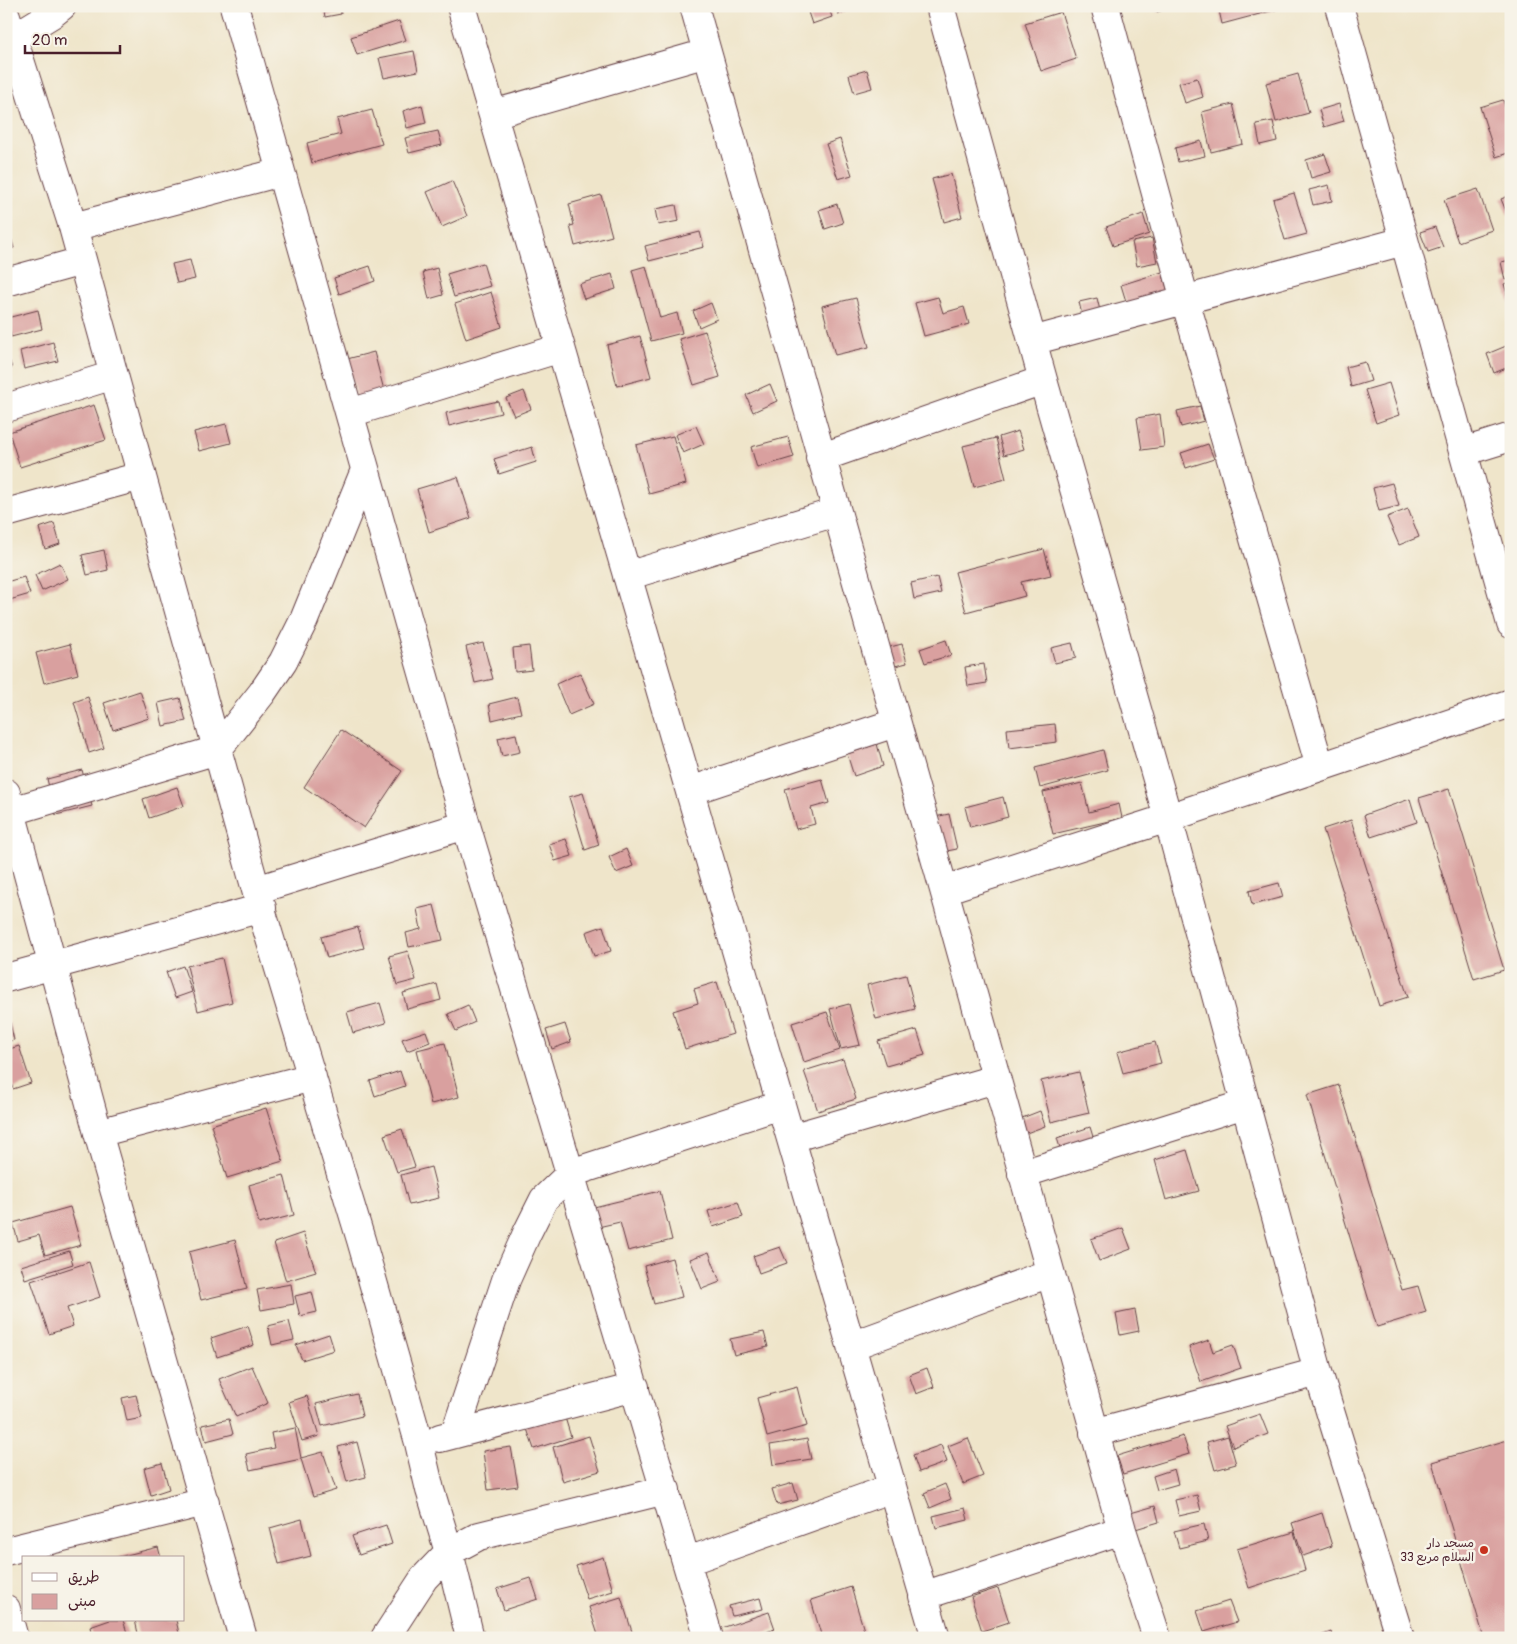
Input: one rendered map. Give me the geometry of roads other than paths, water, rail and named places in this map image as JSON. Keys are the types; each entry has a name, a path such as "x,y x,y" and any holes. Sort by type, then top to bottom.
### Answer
{"street":[{"path":"62,6 52,14 8,32 73,227 259,899 419,1443 470,1638"},
{"path":"234,6 466,825 710,1638"},
{"path":"460,6 936,1638"},
{"path":"694,6 820,458 944,890 1094,1433 1122,1530 1157,1638"},
{"path":"1105,6 1185,300 1320,767"},
{"path":"1339,6 1511,624"},
{"path":"945,7 1032,341 1168,818 1318,1372 1400,1638"},
{"path":"493,114 707,52"},
{"path":"73,227 281,172"},
{"path":"1032,341 1404,241"},
{"path":"6,282 82,261"},
{"path":"350,413 561,348"},
{"path":"6,408 114,375"},
{"path":"820,458 1043,380"},
{"path":"1463,452 1511,437"},
{"path":"243,1638 98,1132 9,802 217,750 262,693 283,662 304,620 365,470"},
{"path":"6,513 141,476"},
{"path":"627,576 836,512"},
{"path":"944,890 1168,818 1511,703"},
{"path":"690,792 895,723"},
{"path":"6,978 54,965 259,899 466,825"},
{"path":"98,1132 312,1077"},
{"path":"791,1138 995,1079"},
{"path":"1022,1174 1245,1104"},
{"path":"455,1434 506,1280 544,1199 571,1173 781,1105"},
{"path":"851,1346 1050,1273"},
{"path":"1094,1433 1318,1372"},
{"path":"419,1443 635,1387"},
{"path":"688,1561 892,1488"},
{"path":"385,1638 424,1578 449,1552 479,1536 666,1490"},
{"path":"6,1552 205,1502"},
{"path":"923,1596 1122,1530"},
{"path":"6,1609 14,1638"}],"place":[{"name":"مسجد دار السلام مربع 33","path":"1484,1550"}]}
